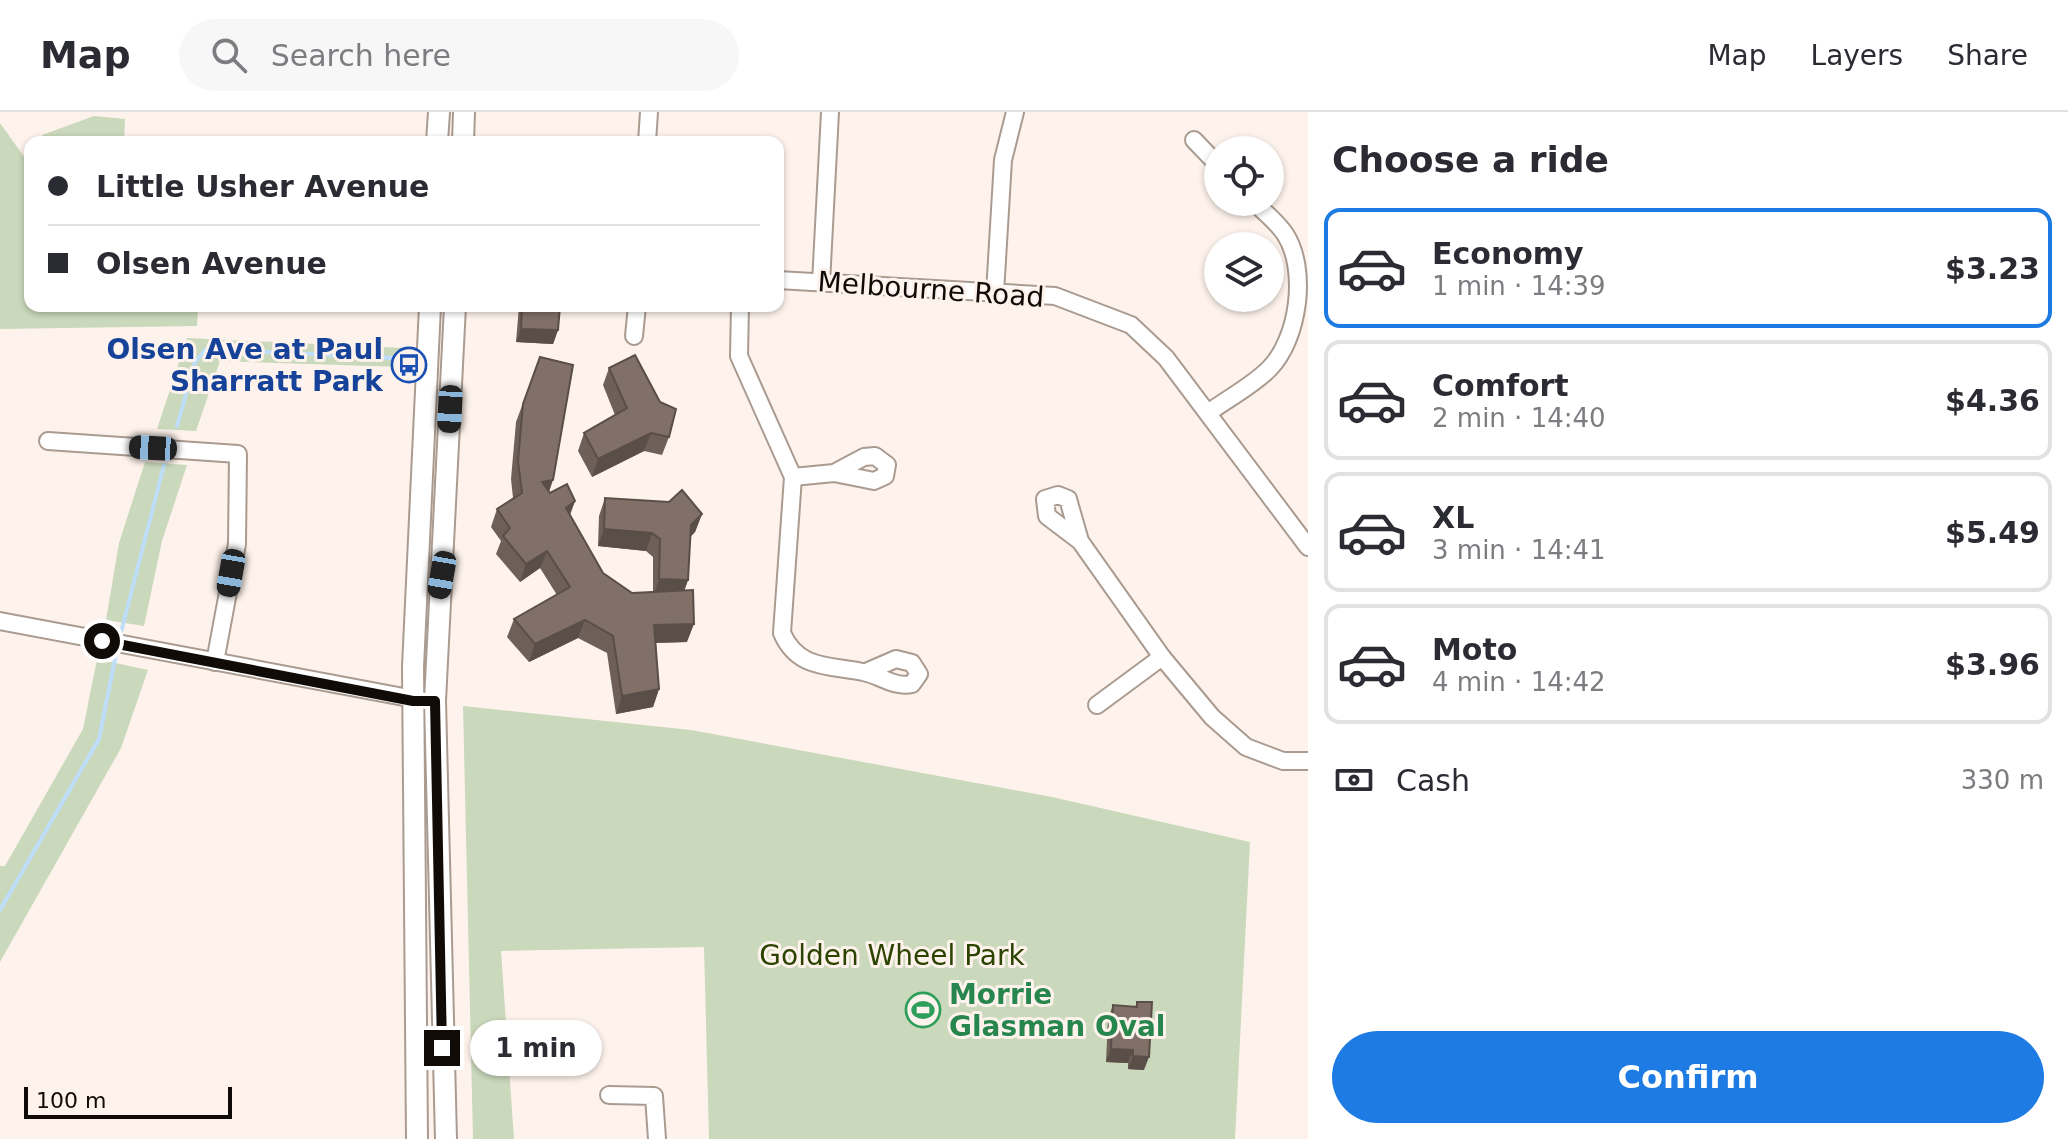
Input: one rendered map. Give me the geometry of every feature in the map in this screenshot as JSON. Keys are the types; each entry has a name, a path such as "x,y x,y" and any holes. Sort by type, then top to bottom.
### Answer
{"main road":[{"path":"437,136 439,112"},
{"path":"463,136 464,112"},
{"path":"417,1139 413,701 430,312"},
{"path":"446,1139 435,701 455,312"}],"street":[{"path":"647,136 649,112"},
{"path":"821,283 830,112"},
{"path":"995,293 1003,160 1015,112"},
{"path":"1194,140 1204,150"},
{"path":"1208,413 1270,368 1290,332 1296,305 1297,268 1285,234 1268,216"},
{"name":"Melbourne Road","path":"784,280 1055,296 1131,325 1166,358 1308,547"},
{"path":"634,336 636,312"},
{"path":"740,312 739,356 793,477 782,633 795,654 816,666 866,672"},
{"path":"48,441 238,454 237,544 215,662"},
{"path":"793,477 834,473"},
{"path":"1080,541 1162,657 1212,717 1246,747 1283,761 1308,761"},
{"path":"0,621 413,701 435,701"},
{"path":"1097,705 1162,657"},
{"path":"609,1095 654,1096 657,1139"}],"green space":[{"path":"94,116 125,119 124,136 42,135"},
{"path":"0,123 24,157 24,312 198,312 197,326 0,329"},
{"path":"187,338 403,348 401,367 220,361 196,431 157,429"},
{"path":"145,462 187,465 162,541 144,626 106,620 119,543"},
{"path":"97,659 148,670 121,748 0,962 0,866 5,866 83,729"},
{"name":"Golden Wheel Park","path":"463,706 691,730 1052,797 1250,842 1235,1139 709,1139 704,947 501,951 514,1139 473,1139"}],"building":[{"path":"522,312 560,312 558,330 521,329"},
{"path":"635,355 660,402 676,409 669,437 651,433 598,459 584,433 627,408 609,368"},
{"path":"540,357 573,365 553,480 542,482 550,493 567,484 575,501 566,508 603,573 632,593 693,590 694,624 654,625 659,689 622,696 613,636 585,620 535,644 514,619 570,587 547,551 526,564 503,536 510,528 497,509 522,493 518,461 523,404"},
{"path":"682,490 702,514 691,525 688,580 659,579 660,539 652,533 604,529 605,498 669,502"},
{"path":"1137,1002 1152,1002 1149,1057 1133,1056 1133,1050 1111,1049 1113,1005 1137,1007"}],"waterway":[{"path":"177,426 195,362 206,349 393,358"},
{"path":"119,640 164,465"},
{"path":"0,910 99,739 117,649"}],"place":[{"name":"Olsen Ave at Paul Sharratt Park","path":"409,365"},
{"name":"Morrie Glasman Oval","path":"923,1010"}],"route":[{"path":"102,641 413,701 435,701 442,1048"}]}
